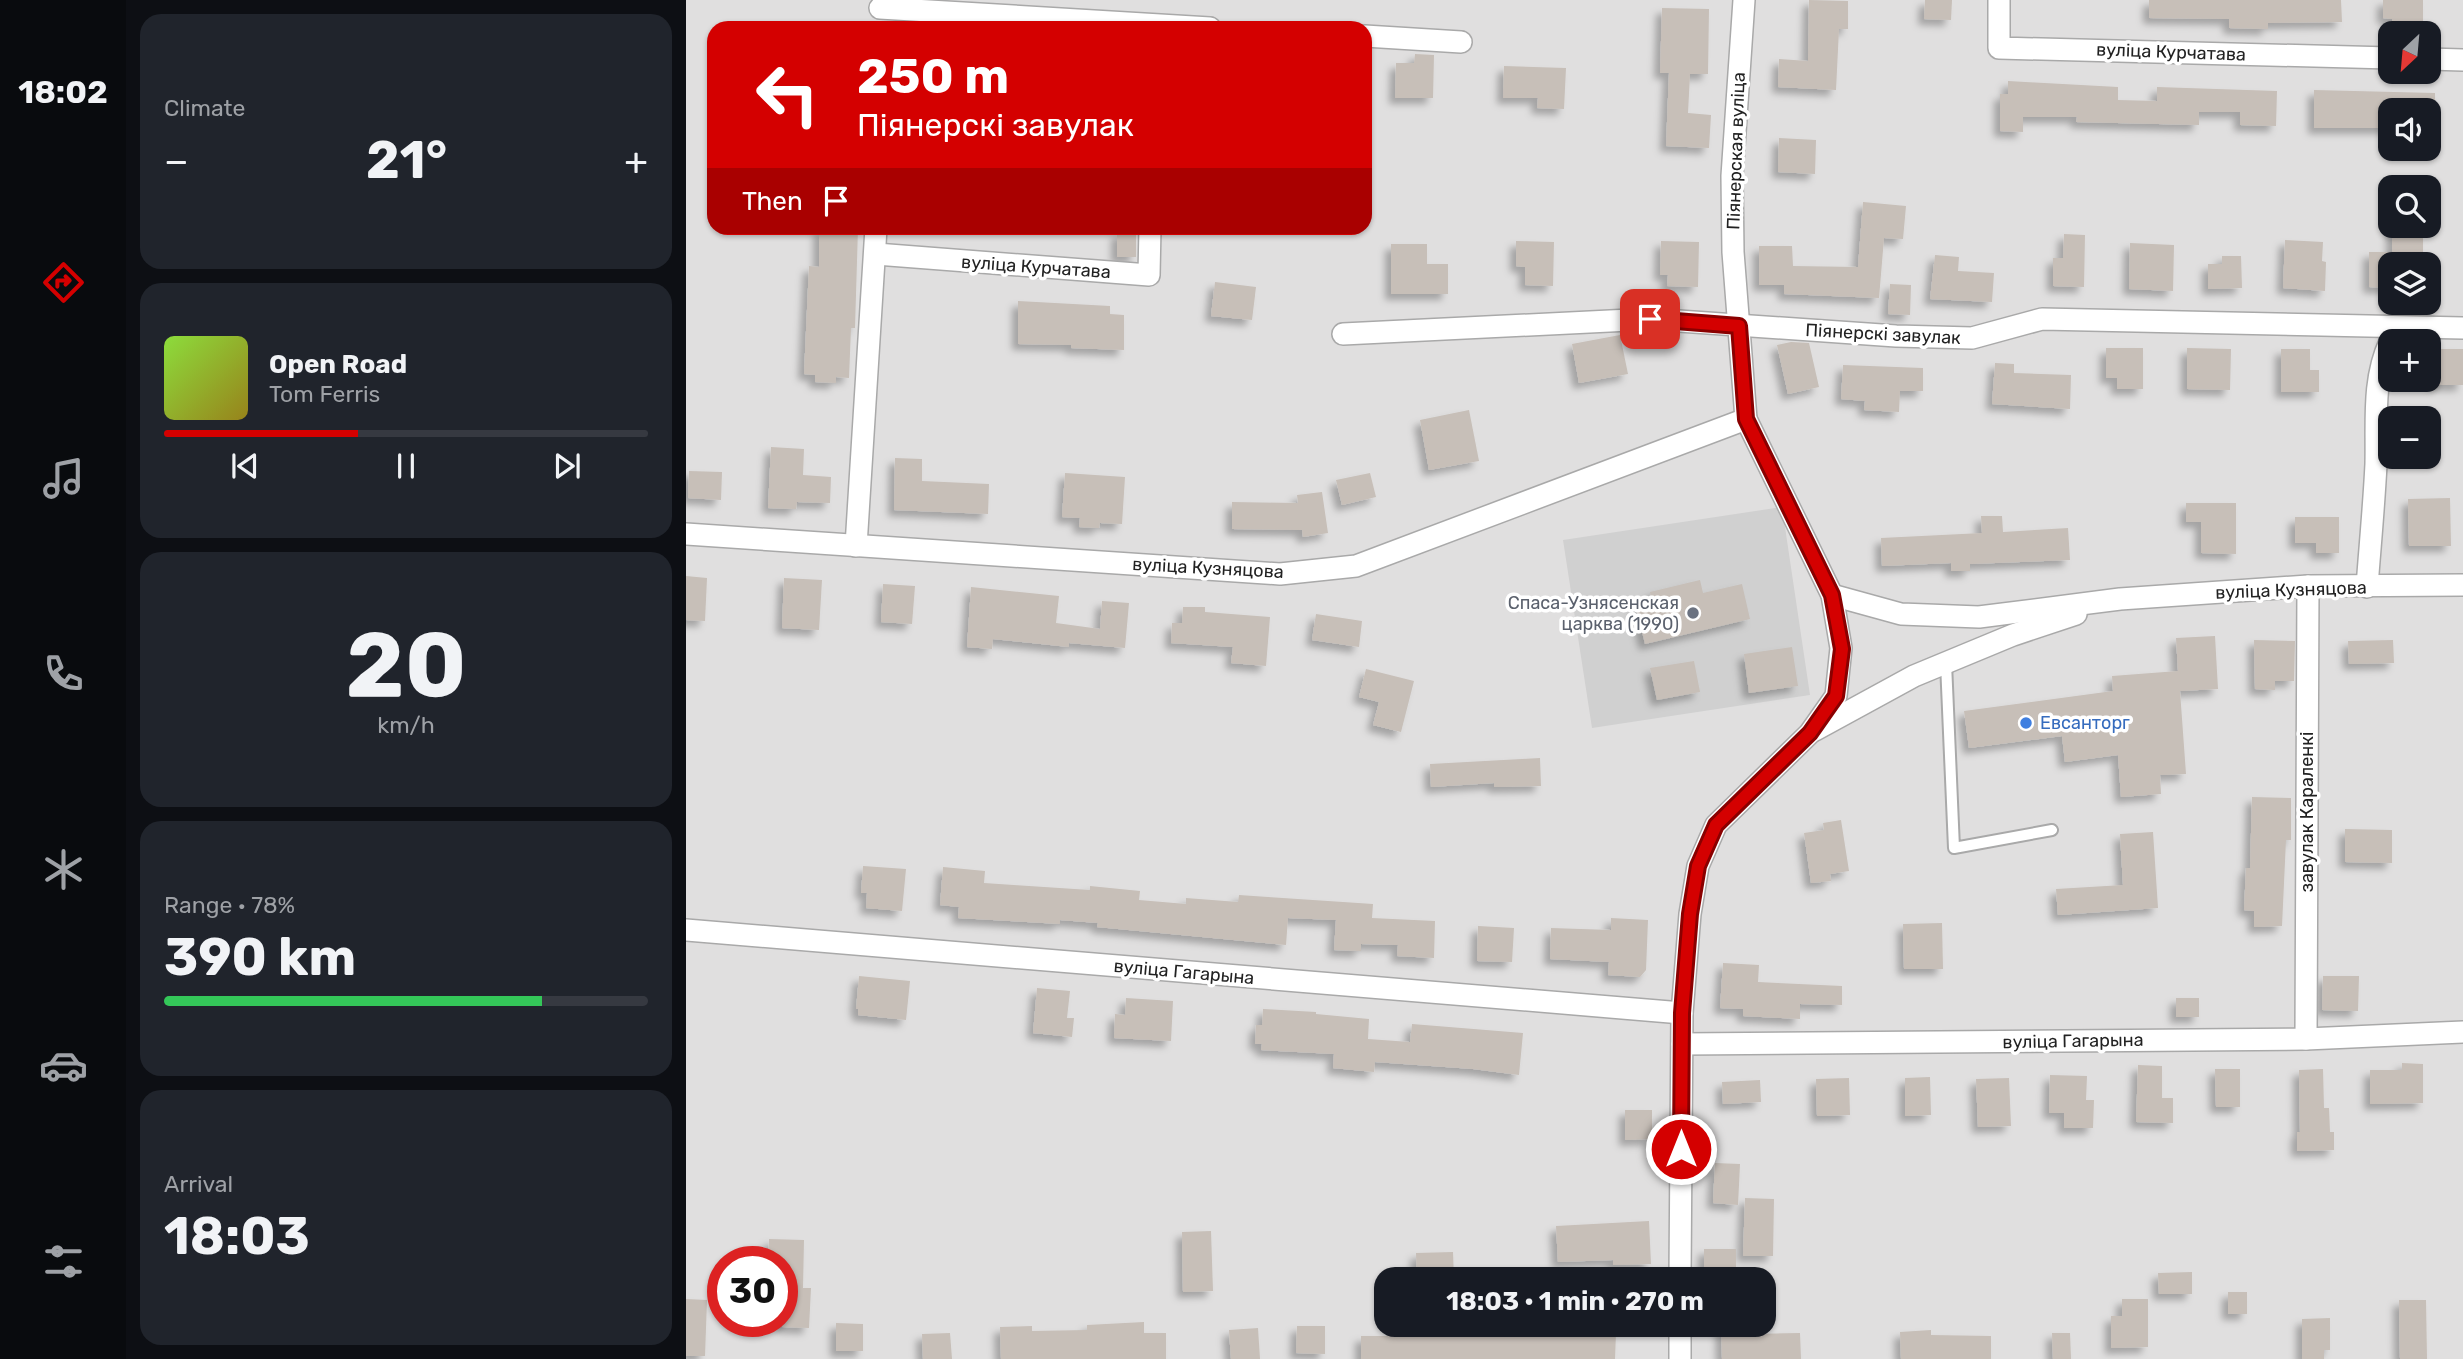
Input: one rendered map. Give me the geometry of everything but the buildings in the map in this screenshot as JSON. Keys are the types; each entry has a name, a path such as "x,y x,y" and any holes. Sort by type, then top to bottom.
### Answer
{"street":[{"name":"Піянерская вуліца","path":"1680,1267 1682,1013 1690,914 1698,866 1716,825 1810,733 1836,696 1842,649 1832,595 1746,419 1733,251 1732,176 1744,0"},
{"name":"вуліца Курчатава","path":"2000,0 1999,48 2378,58"},
{"path":"880,12 1046,21"},
{"path":"1372,36 1461,42"},
{"path":"2441,59 2463,60"},
{"path":"856,546 876,235"},
{"name":"вуліца Курчатава","path":"876,254 1149,275 1150,235"},
{"name":"Піянерскі завулак","path":"1343,334 1650,319 1896,336 1972,338 2042,319 2378,336"},
{"name":"Піянерскі завулак","path":"2441,331 2463,328"},
{"path":"2367,587 2376,464 2375,406 2378,387"},
{"name":"вуліца Кузняцова","path":"686,534 1280,574 1356,566 1746,419"},
{"name":"вуліца Кузняцова","path":"1832,595 1901,614 1979,617 2120,599 2308,586 2463,585"},
{"name":"завулак Караленкі","path":"2306,1038 2308,586"},
{"name":"вуліца Кузняцова","path":"1810,733 1913,676 2013,635 2120,599"},
{"name":"вуліца Гагарына","path":"686,930 1682,1013"},
{"name":"вуліца Гагарына","path":"1682,1044 2306,1038 2463,1032"},
{"path":"1680,1337 1680,1359"}],"lane":[{"path":"1946,663 1954,848 2052,831"}],"shaded area":[{"path":"686,0 2463,0 2463,1359 686,1359"},
{"path":"1782,507 1810,695 1592,728 1563,540"}],"place":[{"name":"Спаса-Узнясенская царква (1990)","path":"1693,613"},
{"name":"Евсанторг","path":"2026,723"}],"route":[{"path":"1650,319 1739,326 1746,419 1832,595 1842,649 1836,696 1810,733 1716,825 1698,866 1690,914 1682,1013 1681,1149"}]}
